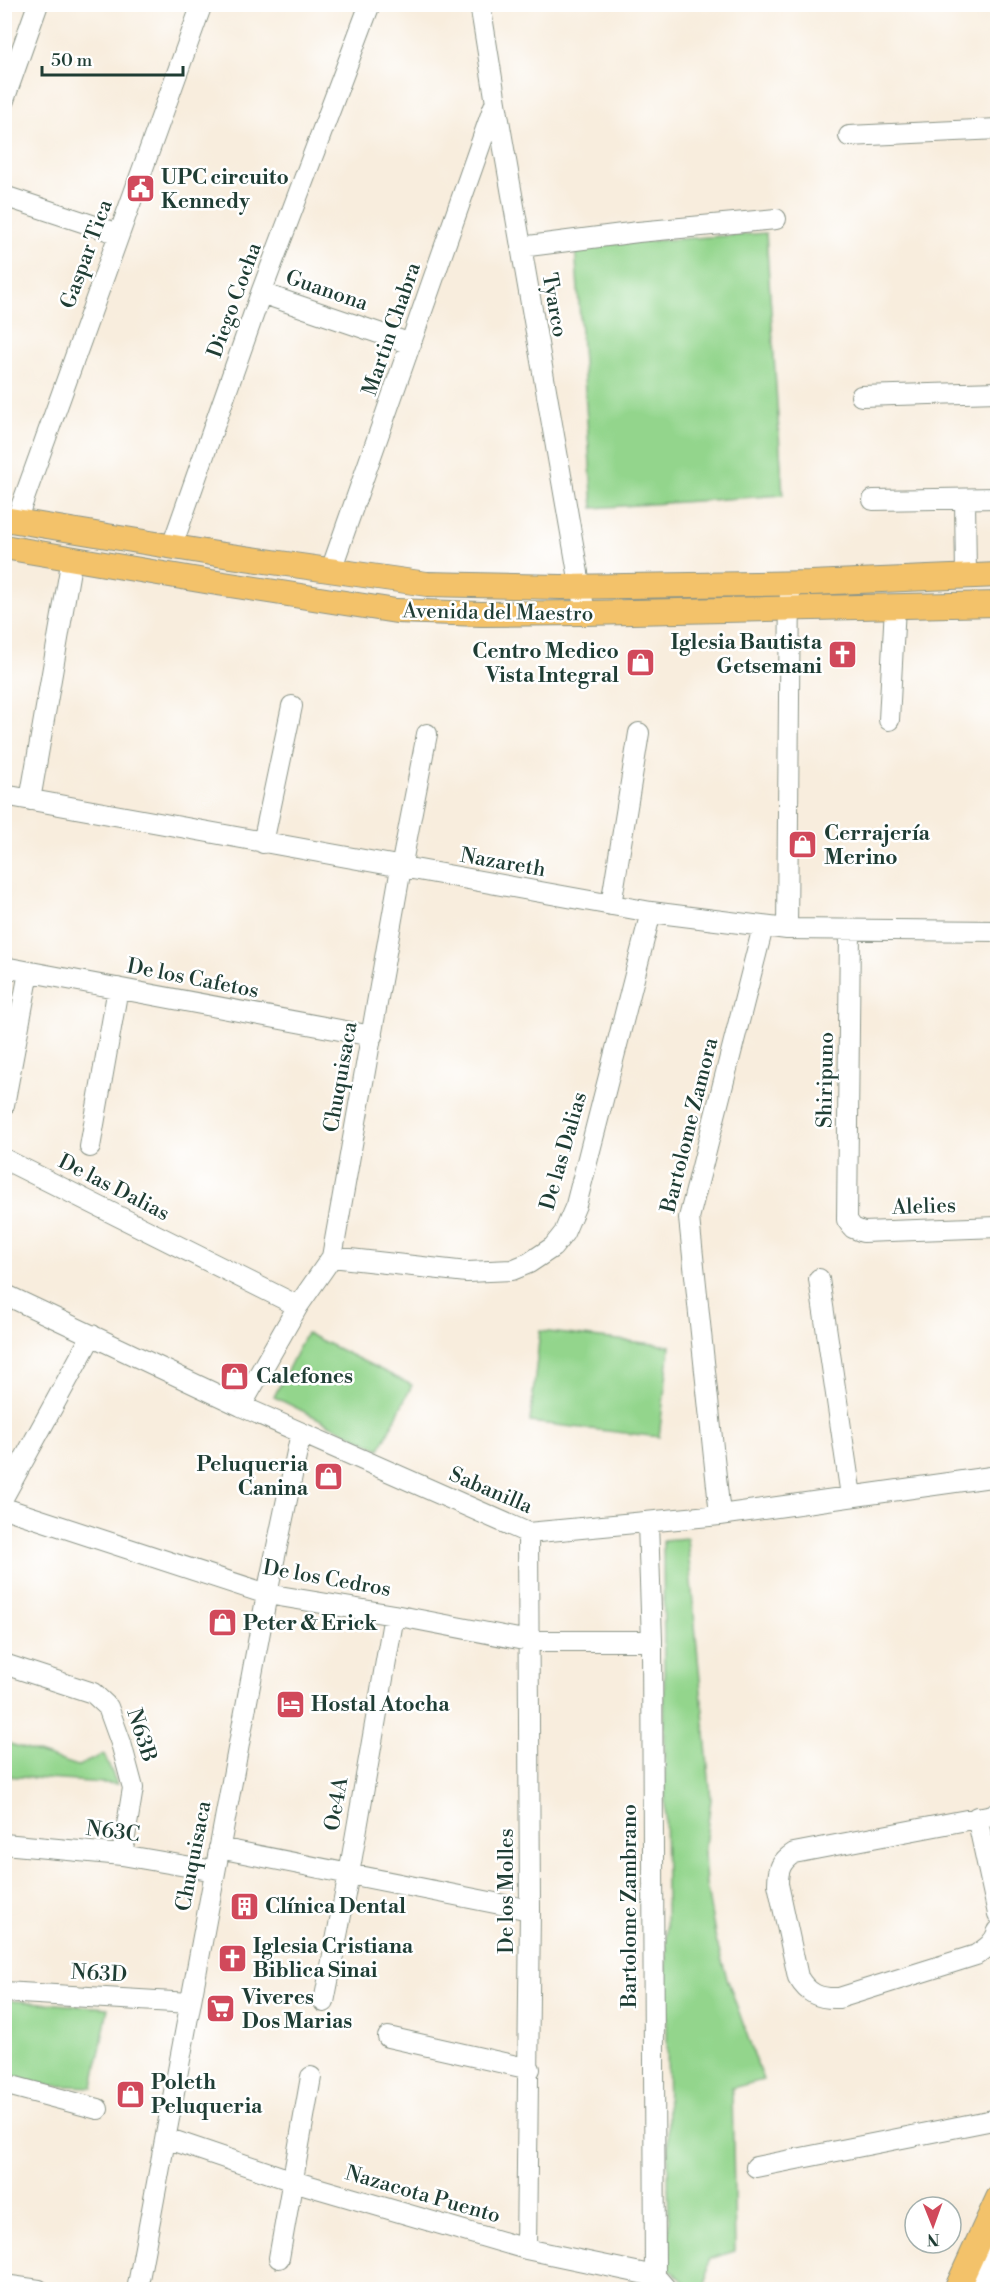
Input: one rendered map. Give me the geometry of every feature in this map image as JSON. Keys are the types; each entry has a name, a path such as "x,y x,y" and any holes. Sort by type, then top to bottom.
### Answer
{"main road":[{"name":"Avenida del Maestro","path":"10,520 217,554 427,584 580,587 790,583 998,575"},
{"name":"Avenida del Maestro","path":"4,547 396,611 481,614 585,613 998,604"},
{"path":"212,582 217,554"},
{"path":"481,614 482,585"},
{"path":"956,2289 998,2198"}],"street":[{"path":"4,100 38,4"},
{"name":"Gaspar Tica","path":"10,520 202,4"},
{"name":"Diego Cocha","path":"172,546 261,293 370,4"},
{"name":"Tyarco","path":"480,4 495,103 585,613"},
{"name":"Martin Chabra","path":"331,570 495,103"},
{"path":"849,136 998,129"},
{"path":"4,196 118,234"},
{"path":"521,247 638,232 776,219"},
{"name":"Guanona","path":"261,293 411,344"},
{"path":"861,396 998,392"},
{"path":"873,500 998,498"},
{"path":"965,499 966,576"},
{"path":"30,800 72,558"},
{"path":"787,929 790,583"},
{"path":"889,720 895,606"},
{"path":"262,843 292,706"},
{"path":"611,905 639,733"},
{"name":"Chuquisaca","path":"241,1406 298,1306 332,1257 427,734"},
{"name":"Nazareth","path":"4,795 651,912 787,929 998,931"},
{"name":"De las Dalias","path":"332,1257 466,1272 495,1272 523,1266 553,1247 564,1233 576,1205 651,912"},
{"name":"Bartolome Zamora","path":"720,1515 689,1218 763,927"},
{"name":"Shiripuno","path":"850,930 847,1220 853,1228"},
{"name":"De los Cafetos","path":"4,967 372,1036"},
{"path":"4,1105 29,972"},
{"path":"90,1147 118,988"},
{"name":"De las Dalias","path":"4,1159 298,1306"},
{"name":"Alelies","path":"853,1228 863,1232 998,1227"},
{"path":"819,1279 851,1496"},
{"name":"Sabanilla","path":"4,1294 241,1406 528,1533 720,1515 998,1476"},
{"path":"4,1496 92,1335"},
{"name":"Chuquisaca","path":"137,2289 267,1594 301,1433"},
{"name":"De los Cedros","path":"4,1508 267,1594 529,1641 652,1641"},
{"name":"Bartolome Zambrano","path":"648,1523 652,1641 658,2285"},
{"name":"De los Molles","path":"526,2249 530,2069 528,1533"},
{"name":"Oe4A","path":"324,2002 349,1874 393,1615"},
{"name":"N63B","path":"4,1664 93,1694 108,1707 134,1788 122,1855"},
{"path":"998,1814 794,1853 780,1865 778,1884 798,1977 804,1988 814,1995 826,1998 839,1998 976,1955 995,1940 998,1930"},
{"path":"978,1817 998,1914"},
{"name":"N63C","path":"4,1844 122,1855 215,1871"},
{"path":"219,1848 530,1910"},
{"name":"N63D","path":"4,1992 190,2003"},
{"path":"388,2037 530,2069"},
{"path":"279,2258 311,2077"},
{"path":"4,2084 98,2109"},
{"path":"756,2167 998,2119"},
{"name":"Nazacota Puento","path":"166,2138 292,2181 658,2285"},
{"path":"969,2289 998,2231"},
{"path":"986,2289 998,2267"},
{"path":"4,2285 39,2289"}],"green space":[{"path":"766,233 783,495 593,508 575,246"},
{"path":"540,1331 670,1346 659,1437 530,1422"},
{"path":"306,1333 412,1385 380,1449 274,1397"},
{"path":"687,1538 711,1799 704,1853 706,1884 716,1940 727,1978 763,2080 732,2088 735,2251 709,2259 706,2290 692,2289 669,2268 663,1540"},
{"path":"4,1742 78,1766 104,1754 117,1784 5,1776"},
{"path":"4,2000 108,2008 93,2087 39,2085 5,2072"}],"place":[{"name":"UPC circuito Kennedy","path":"140,189"},
{"name":"Iglesia Bautista Getsemani","path":"843,654"},
{"name":"Centro Medico Vista Integral","path":"640,663"},
{"name":"Cerrajería Merino","path":"803,845"},
{"name":"Calefones","path":"235,1376"},
{"name":"Peluqueria Canina","path":"329,1476"},
{"name":"Peter & Erick","path":"222,1623"},
{"name":"Hostal Atocha","path":"290,1704"},
{"name":"Clínica Dental","path":"244,1906"},
{"name":"Iglesia Cristiana Biblica Sinai","path":"232,1958"},
{"name":"Viveres Dos Marias","path":"221,2009"},
{"name":"Poleth Peluqueria","path":"130,2094"}]}
